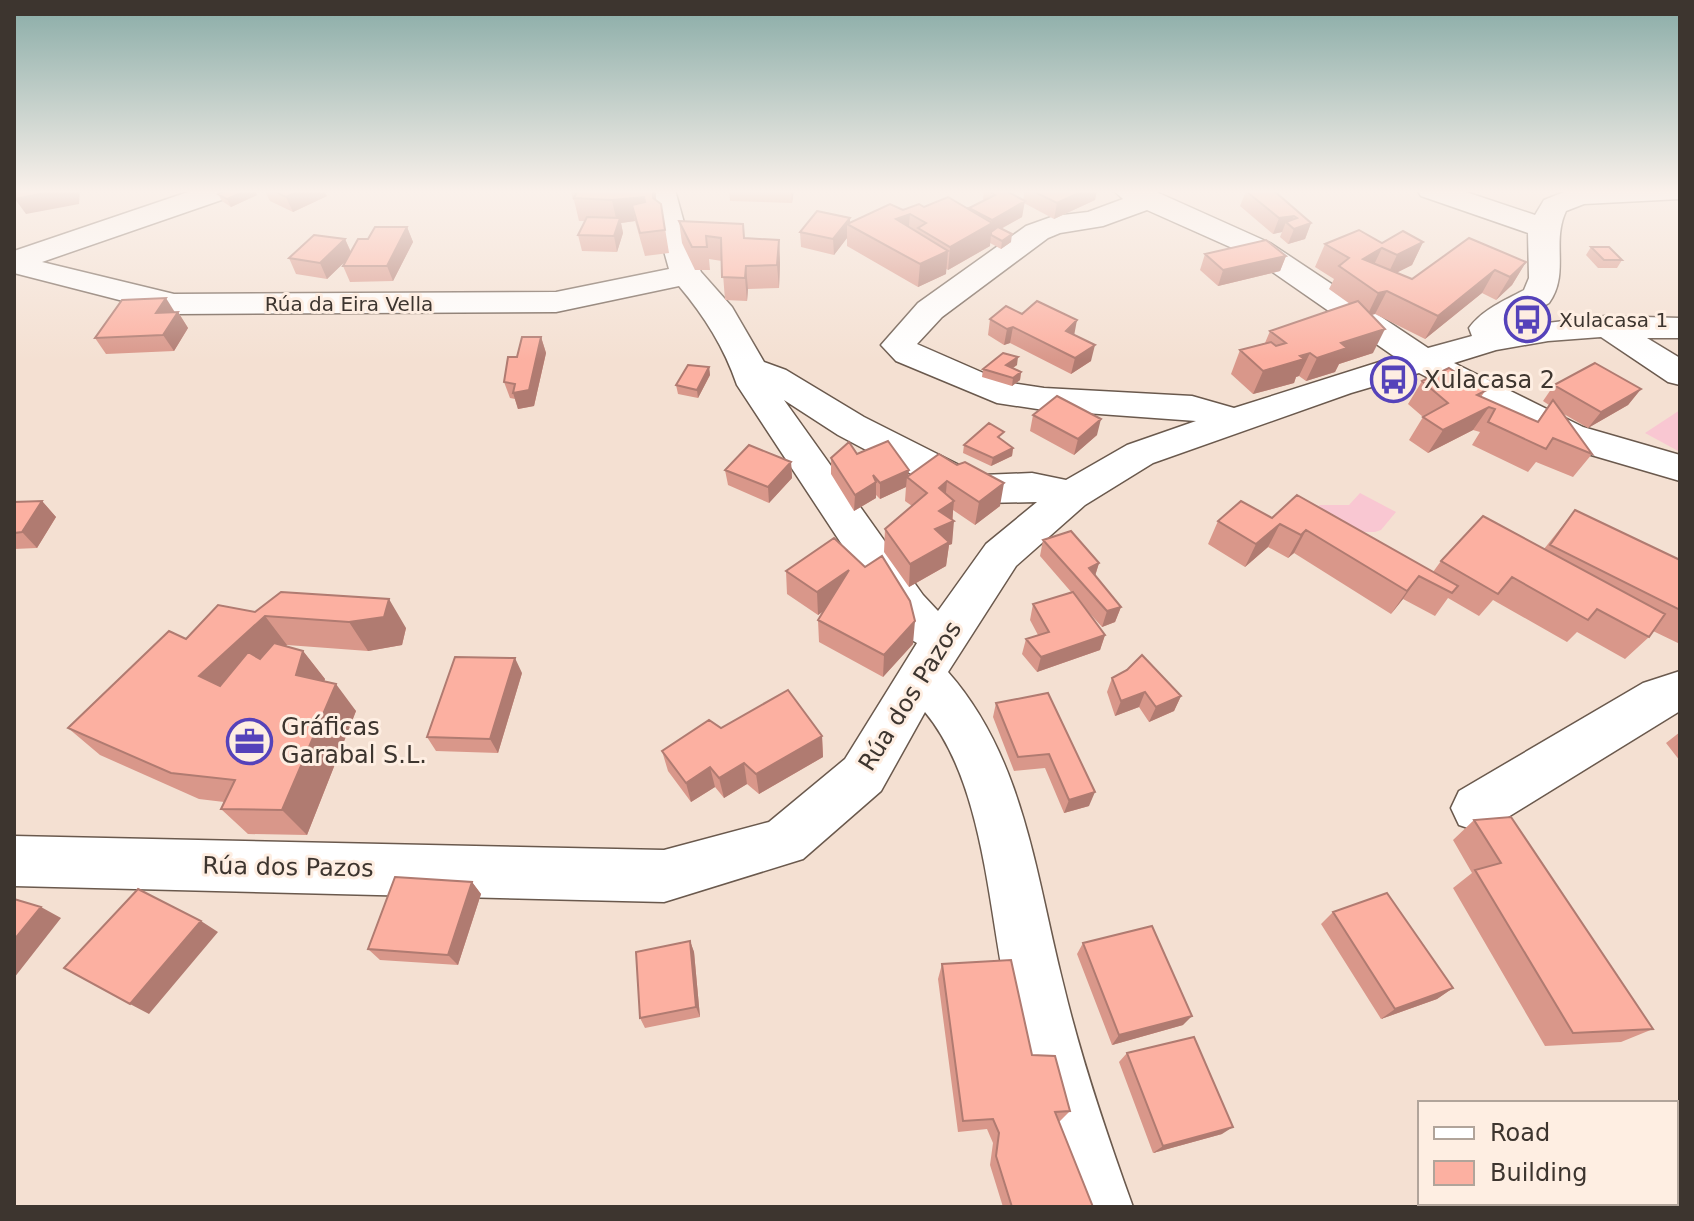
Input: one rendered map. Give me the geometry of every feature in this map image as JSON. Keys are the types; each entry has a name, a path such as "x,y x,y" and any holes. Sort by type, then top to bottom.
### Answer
{"street":[{"path":"14,262 58,247"},
{"path":"676,247 687,275 720,314 750,369 755,385 907,607 924,626 948,700 974,747 1005,838 1030,969 1080,1151 1100,1207"},
{"path":"1014,247 977,278 930,310 898,345 908,354 997,392 1044,399 1192,408 1232,420"},
{"path":"1254,247 1422,360 1570,436 1680,468"},
{"path":"1491,341 1486,328 1501,315 1538,296 1545,278 1544,247"},
{"name":"Rúa da Eira Vella","path":"14,262 174,304 556,302 687,275"},
{"path":"1545,278 1606,327 1680,374"},
{"name":"Rúa dos Pazos","path":"14,861 664,876 784,842 863,775 934,656 1001,555 1071,495 1140,454 1232,420 1491,341 1548,331 1606,327 1680,328"},
{"path":"750,369 774,378 851,426 959,482 981,489 1032,487 1071,495"},
{"path":"1477,808 1660,697 1680,691"}],"shaded area":[{"path":"1680,410 1680,452 1645,433"},
{"path":"1360,493 1396,512 1381,530 1375,532 1330,532 1319,505 1349,505"}],"building":[{"path":"301,247 337,247 320,263 289,258"},
{"path":"354,247 397,247 387,266 343,266"},
{"path":"721,247 778,247 777,265 746,266 745,278 722,277"},
{"path":"889,247 941,247 948,251 920,264"},
{"path":"1236,247 1275,247 1286,256 1223,270 1205,254"},
{"path":"1330,247 1413,247 1397,255 1382,248 1363,259 1412,279 1457,247 1490,247 1526,262 1510,277 1495,270 1438,316 1387,291 1378,293 1339,266 1349,258"},
{"path":"1591,247 1609,247 1622,260 1604,260"},
{"path":"166,298 156,313 178,312 163,335 95,338 122,300"},
{"path":"1037,301 1077,320 1066,331 1095,345 1075,358 990,319 1006,306 1022,314"},
{"path":"1358,301 1385,329 1341,343 1347,348 1317,358 1310,353 1300,356 1304,359 1263,371 1240,350 1271,342 1276,346 1286,343 1270,331"},
{"path":"522,337 541,337 529,390 513,393 515,384 504,382 508,357 517,357"},
{"path":"1003,353 1018,357 1006,365 1021,372 1013,378 983,369"},
{"path":"1595,363 1641,389 1601,412 1554,385"},
{"path":"688,365 709,367 697,390 676,385"},
{"path":"1449,368 1485,391 1477,395 1538,422 1553,400 1592,454 1553,438 1546,449 1488,422 1495,409 1489,407 1443,430 1423,417 1448,403 1422,381"},
{"path":"1057,396 1101,419 1078,439 1033,415"},
{"path":"989,423 1004,432 998,437 1013,448 993,458 964,445"},
{"path":"888,441 909,470 880,483 873,475 876,482 855,495 831,458 849,442 857,454"},
{"path":"749,445 791,462 768,487 725,470"},
{"path":"939,454 957,465 965,462 1004,483 979,502 947,481 939,488 954,501 939,511 954,521 935,529 949,542 910,564 885,529 927,493 907,477"},
{"path":"1297,495 1458,586 1452,593 1419,576 1407,591 1306,530 1301,535 1280,524 1256,544 1218,521 1241,501 1272,518"},
{"path":"42,501 22,532 14,533 14,502"},
{"path":"1575,510 1680,560 1680,610 1550,545"},
{"path":"1483,516 1665,614 1649,637 1597,609 1588,620 1512,577 1498,594 1441,561"},
{"path":"1071,531 1099,563 1089,568 1121,607 1107,611 1043,540"},
{"path":"834,538 865,567 882,556 910,601 915,621 884,655 818,620 849,570 817,592 786,571"},
{"path":"281,592 389,599 384,617 349,622 265,616 199,676 220,686 248,652 260,659 274,643 303,651 296,675 336,684 282,810 221,809 235,780 171,773 68,728 169,631 186,639 218,605 255,612"},
{"path":"1073,592 1105,635 1041,657 1026,639 1049,632 1033,604"},
{"path":"1142,655 1181,696 1156,707 1145,692 1121,701 1112,678 1127,670"},
{"path":"455,657 515,658 490,739 427,737"},
{"path":"788,690 822,736 756,774 744,763 719,778 710,767 686,783 662,751 709,720 721,728"},
{"path":"1048,693 1095,792 1069,800 1049,754 1018,757 996,703"},
{"path":"1511,817 1653,1029 1573,1033 1475,870 1501,863 1474,820"},
{"path":"395,877 472,882 448,955 368,949"},
{"path":"138,889 201,921 130,1004 64,968"},
{"path":"1387,893 1453,988 1395,1009 1333,912"},
{"path":"14,899 41,907 14,940"},
{"path":"1152,926 1192,1016 1119,1035 1083,943"},
{"path":"690,941 696,1007 640,1018 636,952"},
{"path":"1011,960 1032,1055 1055,1056 1070,1111 1055,1112 1093,1207 1012,1207 996,1156 999,1133 993,1119 963,1121 942,964"},
{"path":"1194,1037 1233,1127 1163,1146 1127,1053"}],"place":[{"name":"Xulacasa 1","path":"1528,320"},
{"name":"Xulacasa 2","path":"1393,380"},
{"name":"Gráficas Garabal S.L.","path":"250,741"}]}
